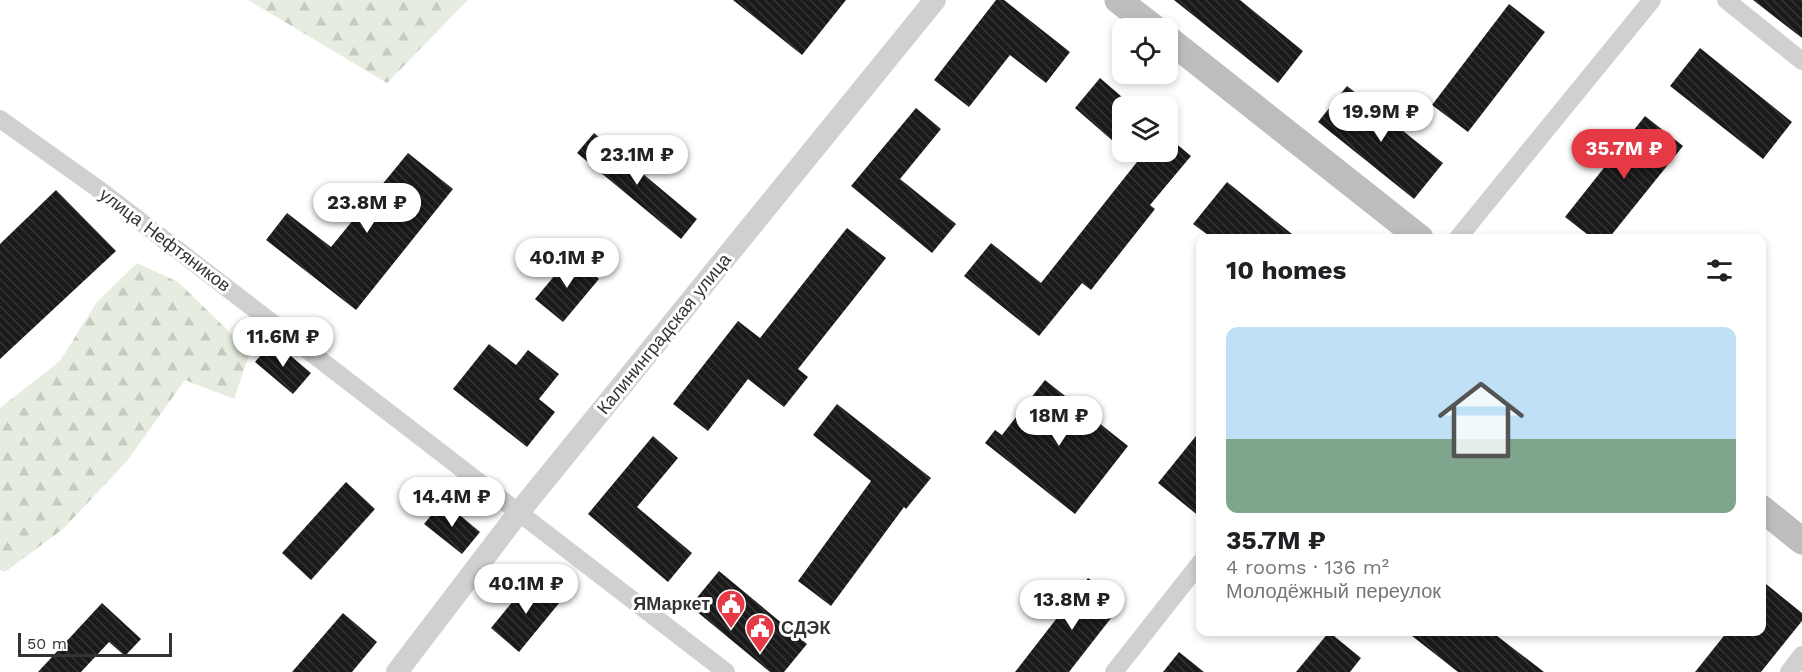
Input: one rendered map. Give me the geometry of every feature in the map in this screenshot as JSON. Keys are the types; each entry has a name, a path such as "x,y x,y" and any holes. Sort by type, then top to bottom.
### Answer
{"main road":[{"path":"1118,0 1142,18"},
{"path":"1178,47 1415,234"},
{"path":"1766,512 1802,541"}],"street":[{"name":"Калининградская улица","path":"398,672 519,512 935,0"},
{"path":"1461,234 1652,0"},
{"path":"1726,0 1802,61"},
{"name":"улица Нефтяников","path":"0,119 97,188 726,672"},
{"path":"1114,672 1196,568"},
{"path":"1789,672 1802,655"}],"green space":[{"path":"248,0 468,0 387,83"},
{"path":"137,263 178,282 250,352 234,399 185,380 127,461 63,529 5,572 0,570 0,408 60,361 97,302"}],"building":[{"path":"733,0 846,0 802,55"},
{"path":"996,0 1004,0 1070,52 1046,83 1010,55 969,107 934,80"},
{"path":"1174,0 1240,0 1303,51 1278,83"},
{"path":"1753,0 1802,0 1802,38"},
{"path":"1509,4 1545,32 1468,132 1432,105"},
{"path":"1700,48 1792,122 1763,159 1670,86"},
{"path":"1100,78 1121,96 1112,96 1112,140 1075,108"},
{"path":"1347,86 1443,163 1414,199 1318,122"},
{"path":"916,108 941,129 900,179 956,224 932,253 851,186"},
{"path":"1645,116 1683,146 1612,234 1587,234 1565,217"},
{"path":"594,133 697,219 681,239 577,153"},
{"path":"1178,145 1191,156 1150,205 1155,209 1091,290 1082,283 1039,336 964,276 991,243 1041,283 1137,162 1178,162"},
{"path":"408,153 453,189 356,310 266,240 287,213 331,247"},
{"path":"1227,182 1292,234 1207,234 1193,224"},
{"path":"56,190 116,251 0,359 0,244"},
{"path":"847,228 886,258 798,369 808,377 784,407 748,379 708,431 673,404 738,321 760,338"},
{"path":"571,256 599,279 563,322 535,299"},
{"path":"273,341 311,373 293,394 255,362"},
{"path":"489,344 516,365 528,350 559,374 539,399 555,412 527,447 453,389"},
{"path":"1045,380 1128,446 1075,514 985,443 995,430 1002,435"},
{"path":"837,404 931,478 906,509 904,507 831,606 798,581 871,481 813,435"},
{"path":"653,436 678,458 637,507 692,553 668,582 588,514"},
{"path":"1196,436 1196,514 1158,483"},
{"path":"346,482 375,509 311,580 282,553"},
{"path":"443,501 480,532 462,554 424,524"},
{"path":"719,571 807,644 784,672 770,672 690,606"},
{"path":"532,578 560,602 519,652 491,628"},
{"path":"1088,578 1122,604 1069,672 1015,672"},
{"path":"1766,584 1802,613 1802,621 1761,672 1695,672 1724,636 1766,636"},
{"path":"102,603 141,639 125,656 109,642 81,672 38,672"},
{"path":"343,613 377,642 352,672 292,672"},
{"path":"1326,636 1334,636 1361,658 1350,672 1296,672"},
{"path":"1412,636 1497,636 1544,672 1458,672"},
{"path":"1179,652 1204,672 1163,672"}],"place":[{"name":"ЯМаркет","path":"731,630"},
{"name":"СДЭК","path":"760,654"}]}
